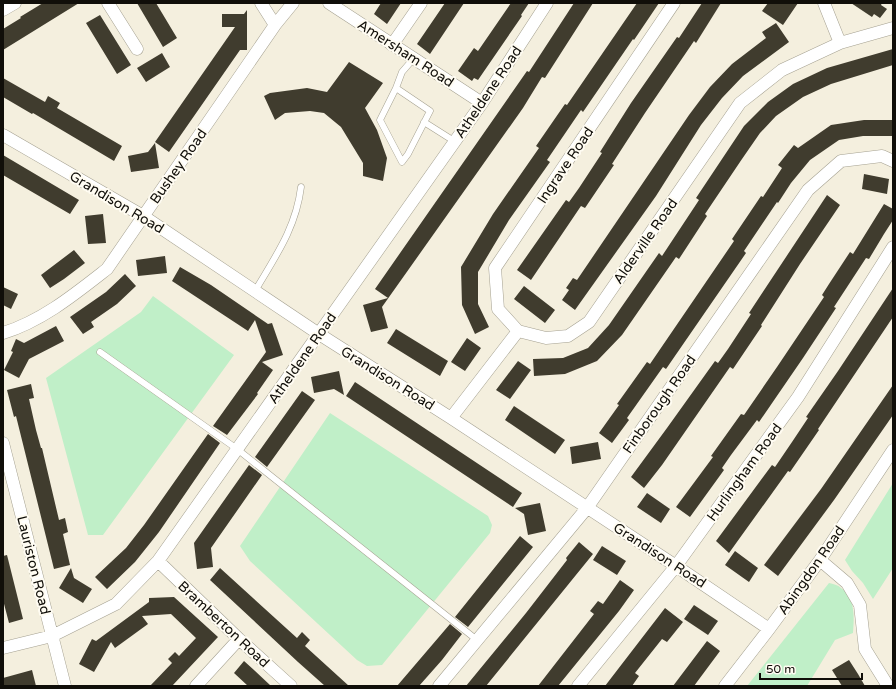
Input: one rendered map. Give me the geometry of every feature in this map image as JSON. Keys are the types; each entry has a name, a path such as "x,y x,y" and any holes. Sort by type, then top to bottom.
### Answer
{"street":[{"path":"3,10 14,3"},
{"path":"108,3 137,49"},
{"path":"261,3 275,25"},
{"name":"Bushey Road","path":"3,333 21,327 71,298 107,269 275,25 294,3"},
{"name":"Amersham Road","path":"329,3 482,103"},
{"path":"392,45 421,3"},
{"name":"Atheldene Road","path":"3,648 52,636 116,604 158,561 482,103 547,3"},
{"name":"Ingrave Road","path":"518,332 498,309 495,268 674,3"},
{"path":"824,3 840,43"},
{"name":"Alderville Road","path":"518,332 546,338 568,336 590,322 740,103 782,70 840,43 893,28"},
{"name":"Grandison Road","path":"3,135 143,216 319,334 451,418 769,629"},
{"name":"Finborough Road","path":"439,686 586,508 808,190 841,161 882,156 893,161"},
{"name":"Hurlingham Road","path":"578,686 676,566 798,397 893,247"},
{"path":"451,418 518,332"},
{"name":"Lauriston Road","path":"3,443 64,686"},
{"name":"Abingdon Road","path":"725,686 820,560 893,450"},
{"path":"820,560 847,583 860,605 864,649 888,686"},
{"name":"Bramberton Road","path":"158,561 239,639 291,686"},
{"path":"196,686 239,639"}],"lane":[{"path":"396,88 430,111 408,154 402,162 380,120 396,88 402,72 414,58"},
{"path":"424,122 454,141"},
{"path":"255,291 290,232 299,204 301,187"},
{"path":"100,352 237,449 477,640"}],"green space":[{"path":"153,296 234,355 103,535 88,535 46,378 141,312"},
{"path":"330,413 488,516 492,525 490,533 382,665 367,666 357,660 250,561 240,546"},
{"path":"893,483 893,568 873,599 863,583 852,571 845,560"},
{"path":"829,583 840,587 846,592 852,603 854,621 853,633 835,640 807,686 747,686"}],"building":[{"path":"43,3 79,3 3,50 3,29"},
{"path":"137,3 156,3 177,38 163,47"},
{"path":"381,3 401,3 387,24 374,14"},
{"path":"445,3 464,3 430,54 417,44"},
{"path":"511,3 529,3 521,15 522,16 478,80 474,78 472,81 458,71 474,48 478,51"},
{"path":"574,3 593,3 545,78 542,77 523,108 382,307 388,328 371,332 363,305 388,298 375,289 527,71 529,72"},
{"path":"637,3 659,3 583,112 581,110 547,160 550,162 509,220 478,272 478,304 489,327 475,334 462,305 461,267 493,214 539,148 536,146 565,104 567,105"},
{"path":"702,3 721,3 696,43 694,41 645,113 612,164 614,165 585,208 581,206 531,280 517,270 566,200 569,202 579,188 602,153 600,152 631,103 677,37 679,38"},
{"path":"768,3 798,3 783,25 762,11"},
{"path":"851,3 882,3 881,5 887,9 880,18 874,14 872,17"},
{"path":"247,10 247,50 240,50 169,152 155,142 235,27 222,27 222,14 244,14"},
{"path":"100,15 131,65 117,74 86,23"},
{"path":"776,23 789,42 743,76 722,98 701,125 656,196 575,310 562,300 569,290 566,288 573,278 577,280 689,115 710,87 732,64 766,38 762,32"},
{"path":"893,49 893,65 831,84 803,97 776,116 760,133 742,159 705,214 707,216 679,259 676,257 622,335 597,361 565,374 534,376 533,359 563,358 588,348 609,325 659,253 662,256 699,200 696,198 744,126 768,102 793,84 827,68"},
{"path":"162,53 170,67 146,82 137,68"},
{"path":"349,62 383,83 365,108 377,130 387,158 383,181 363,176 363,163 341,127 324,113 310,111 285,113 275,120 264,96 270,93 307,88 327,92"},
{"path":"3,78 45,102 48,96 60,103 57,108 122,146 114,161 3,97"},
{"path":"864,120 893,120 893,136 863,136 839,140 810,160 791,183 778,203 777,202 744,251 746,253 666,369 663,367 627,418 629,420 612,443 599,433 619,405 617,404 647,362 650,364 734,241 732,239 782,168 778,165 794,145 798,148 831,125"},
{"path":"155,143 159,168 131,172 128,156 148,152"},
{"path":"3,155 79,200 70,214 3,175"},
{"path":"864,174 889,179 887,194 862,189"},
{"path":"827,195 840,205 800,264 761,325 762,326 733,369 730,367 662,465 644,488 631,477 715,361 718,363 728,349 751,314 749,313"},
{"path":"884,204 893,209 893,220 869,259 866,258 834,307 836,308 803,358 759,422 757,420 731,455 722,468 724,470 690,517 676,507 713,457 711,456 741,414 744,415 777,367 824,297 822,295 850,252 853,254"},
{"path":"103,214 106,243 88,244 85,216"},
{"path":"74,250 85,263 50,288 41,275"},
{"path":"165,256 167,273 138,276 136,260"},
{"path":"180,267 211,285 268,324 272,323 283,355 262,362 273,370 257,393 258,394 227,435 213,426 266,352 255,320 248,331 172,281"},
{"path":"125,274 136,286 117,304 91,322 94,327 83,334 70,317 106,292"},
{"path":"524,286 555,310 545,323 514,299"},
{"path":"3,287 18,294 11,309 3,305"},
{"path":"893,288 893,317 790,472 788,471 729,553 716,541 772,465 775,467 808,418 806,417"},
{"path":"56,326 64,341 29,359 19,378 4,370 13,352 11,351 16,339 24,343"},
{"path":"396,329 448,361 440,376 387,343"},
{"path":"467,338 481,348 465,371 451,362"},
{"path":"518,361 531,370 510,399 496,390"},
{"path":"339,371 344,395 334,389 314,393 311,377"},
{"path":"355,382 522,493 513,507 346,396"},
{"path":"31,384 34,398 29,399 36,430 42,448 59,520 65,518 68,532 63,534 70,565 54,569 16,416 14,417 7,390"},
{"path":"893,385 893,415 834,500 778,576 764,565 821,489"},
{"path":"302,391 315,400 267,467 255,457"},
{"path":"514,406 565,440 555,454 505,420"},
{"path":"208,434 220,443 159,532 135,562 107,589 95,577 126,548"},
{"path":"598,442 601,459 572,464 570,447"},
{"path":"249,465 262,475 211,548 213,567 197,569 194,543"},
{"path":"647,493 670,509 661,523 637,507"},
{"path":"540,503 546,531 528,535 524,514 515,508"},
{"path":"520,536 533,547 468,627 455,617"},
{"path":"579,542 593,554 486,686 466,686 526,613"},
{"path":"602,546 626,561 617,575 593,560"},
{"path":"735,551 758,568 749,582 725,565"},
{"path":"7,555 23,619 9,623 3,600 3,556"},
{"path":"71,568 74,578 92,589 83,603 59,588"},
{"path":"220,568 297,638 302,632 310,640 305,646 349,686 325,686 298,662 210,580"},
{"path":"620,580 634,590 619,611 558,686 538,686 594,614 590,611 598,601 603,604"},
{"path":"174,597 218,637 172,686 150,686 172,663 168,659 175,652 179,656 196,638 171,614 142,616 148,624 115,648 111,642 94,672 79,664 92,639 96,641 149,602 149,598"},
{"path":"694,605 718,621 708,635 684,619"},
{"path":"665,608 683,622 667,642 662,639 635,673 639,676 632,686 605,686"},
{"path":"450,624 462,634 442,660 419,686 397,686"},
{"path":"707,641 720,651 694,686 673,686"},
{"path":"849,660 865,686 842,686 832,670"},
{"path":"244,661 271,686 248,686 234,673"},
{"path":"32,670 36,686 3,686 3,678"}]}
